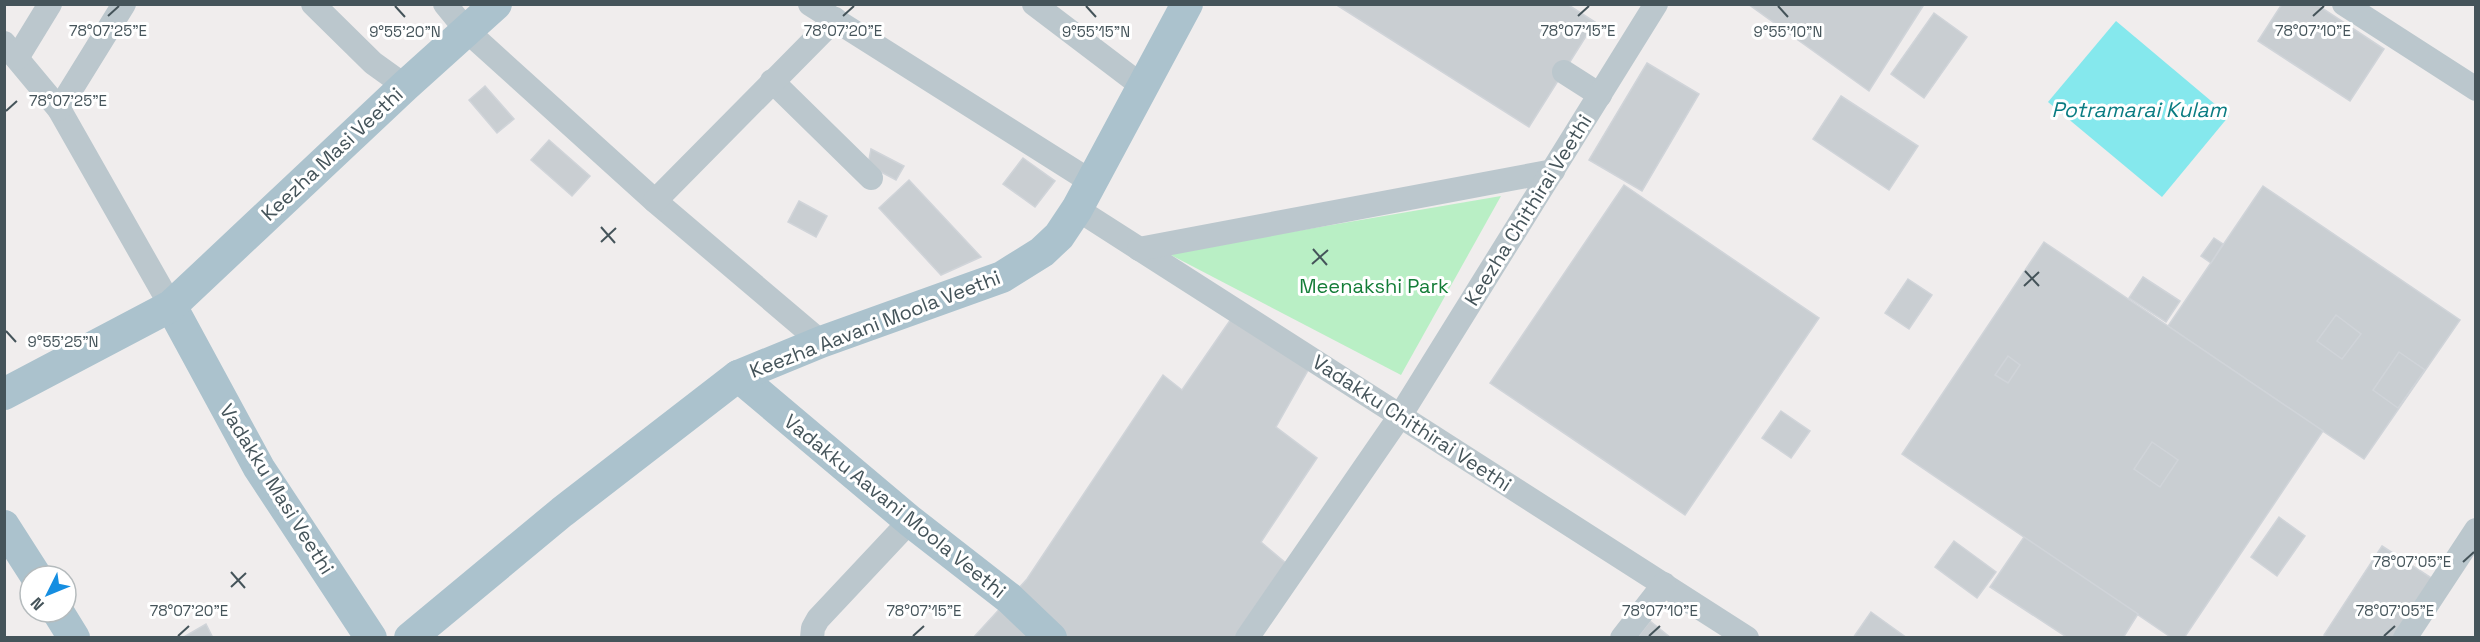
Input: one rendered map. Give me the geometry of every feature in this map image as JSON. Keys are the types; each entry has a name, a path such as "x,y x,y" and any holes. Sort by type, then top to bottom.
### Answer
{"main road":[{"name":"Keezha Masi Veethi","path":"4,394 171,306 405,86 496,4"},
{"name":"Keezha Aavani Moola Veethi","path":"410,638 562,512 738,376 821,342 1002,277 1042,252 1059,236 1077,209 1187,4"},
{"name":"Vadakku Masi Veethi","path":"171,306 259,468 371,638"},
{"name":"Vadakku Aavani Moola Veethi","path":"738,376 910,521 1009,598 1051,638"},
{"path":"4,526 28,564"},
{"path":"65,624 74,638"}],"street":[{"path":"50,4 11,51 58,109 171,306"},
{"path":"58,109 124,4"},
{"path":"313,4 373,63 405,86"},
{"path":"445,4 467,31 655,201 821,342"},
{"path":"810,4 1090,181"},
{"path":"1034,4 1142,86"},
{"name":"Keezha Chithirai Veethi","path":"1247,638 1400,416 1656,4"},
{"path":"2351,6 2475,89"},
{"path":"655,201 835,19"},
{"path":"1564,72 1600,95"},
{"path":"772,81 871,178"},
{"path":"1139,249 1553,171"},
{"name":"Vadakku Chithirai Veethi","path":"1077,209 1747,638"},
{"path":"812,638 813,628 818,619 910,521"},
{"path":"2406,637 2475,530"},
{"path":"1622,638 1664,584"}],"green space":[{"name":"Meenakshi Park","path":"1501,196 1401,375 1167,253"}],"water":[{"name":"Potramarai Kulam","path":"2116,21 2229,116 2162,197 2048,102"}],"building":[{"path":"1335,4 1567,4 1595,22 1529,127"},
{"path":"1748,4 1921,4 1923,6 1869,91"},
{"path":"2282,4 2316,4 2384,49 2350,101 2258,41"},
{"path":"1934,13 1967,37 1924,98 1891,74"},
{"path":"1647,63 1699,94 1642,191 1589,160"},
{"path":"485,86 514,119 497,133 469,100"},
{"path":"1841,96 1918,146 1889,190 1813,139"},
{"path":"549,140 590,176 572,196 531,160"},
{"path":"871,149 904,166 896,180 868,165"},
{"path":"1023,158 1055,181 1035,207 1003,184"},
{"path":"909,180 981,257 941,275 879,208"},
{"path":"1624,185 1819,318 1685,515 1490,383"},
{"path":"2263,186 2460,320 2364,459 2168,326"},
{"path":"799,201 827,216 816,237 788,222"},
{"path":"2214,238 2223,244 2211,263 2201,256"},
{"path":"2044,242 2323,431 2184,638 2172,638 1902,454"},
{"path":"2143,277 2180,301 2166,322 2129,298"},
{"path":"1908,279 1932,295 1909,329 1885,313"},
{"path":"2336,315 2361,334 2342,359 2317,341"},
{"path":"1231,319 1311,365 1276,427 1317,458 1261,542 1288,565 1237,638 973,638 1027,579 1163,375 1182,390"},
{"path":"2399,352 2425,370 2398,408 2373,390"},
{"path":"2008,356 2020,365 2008,383 1995,375"},
{"path":"1781,411 1810,431 1791,458 1762,438"},
{"path":"2152,442 2178,460 2160,487 2134,469"},
{"path":"2279,517 2305,536 2277,576 2251,557"},
{"path":"2024,537 2138,614 2123,638 2068,638 1990,587"},
{"path":"1954,541 1996,572 1977,598 1935,567"},
{"path":"2382,546 2436,581 2399,638 2328,638 2324,635"},
{"path":"1871,612 1907,638 1853,638"},
{"path":"1650,621 1671,638 1637,638"},
{"path":"206,624 213,638 182,638"}]}
